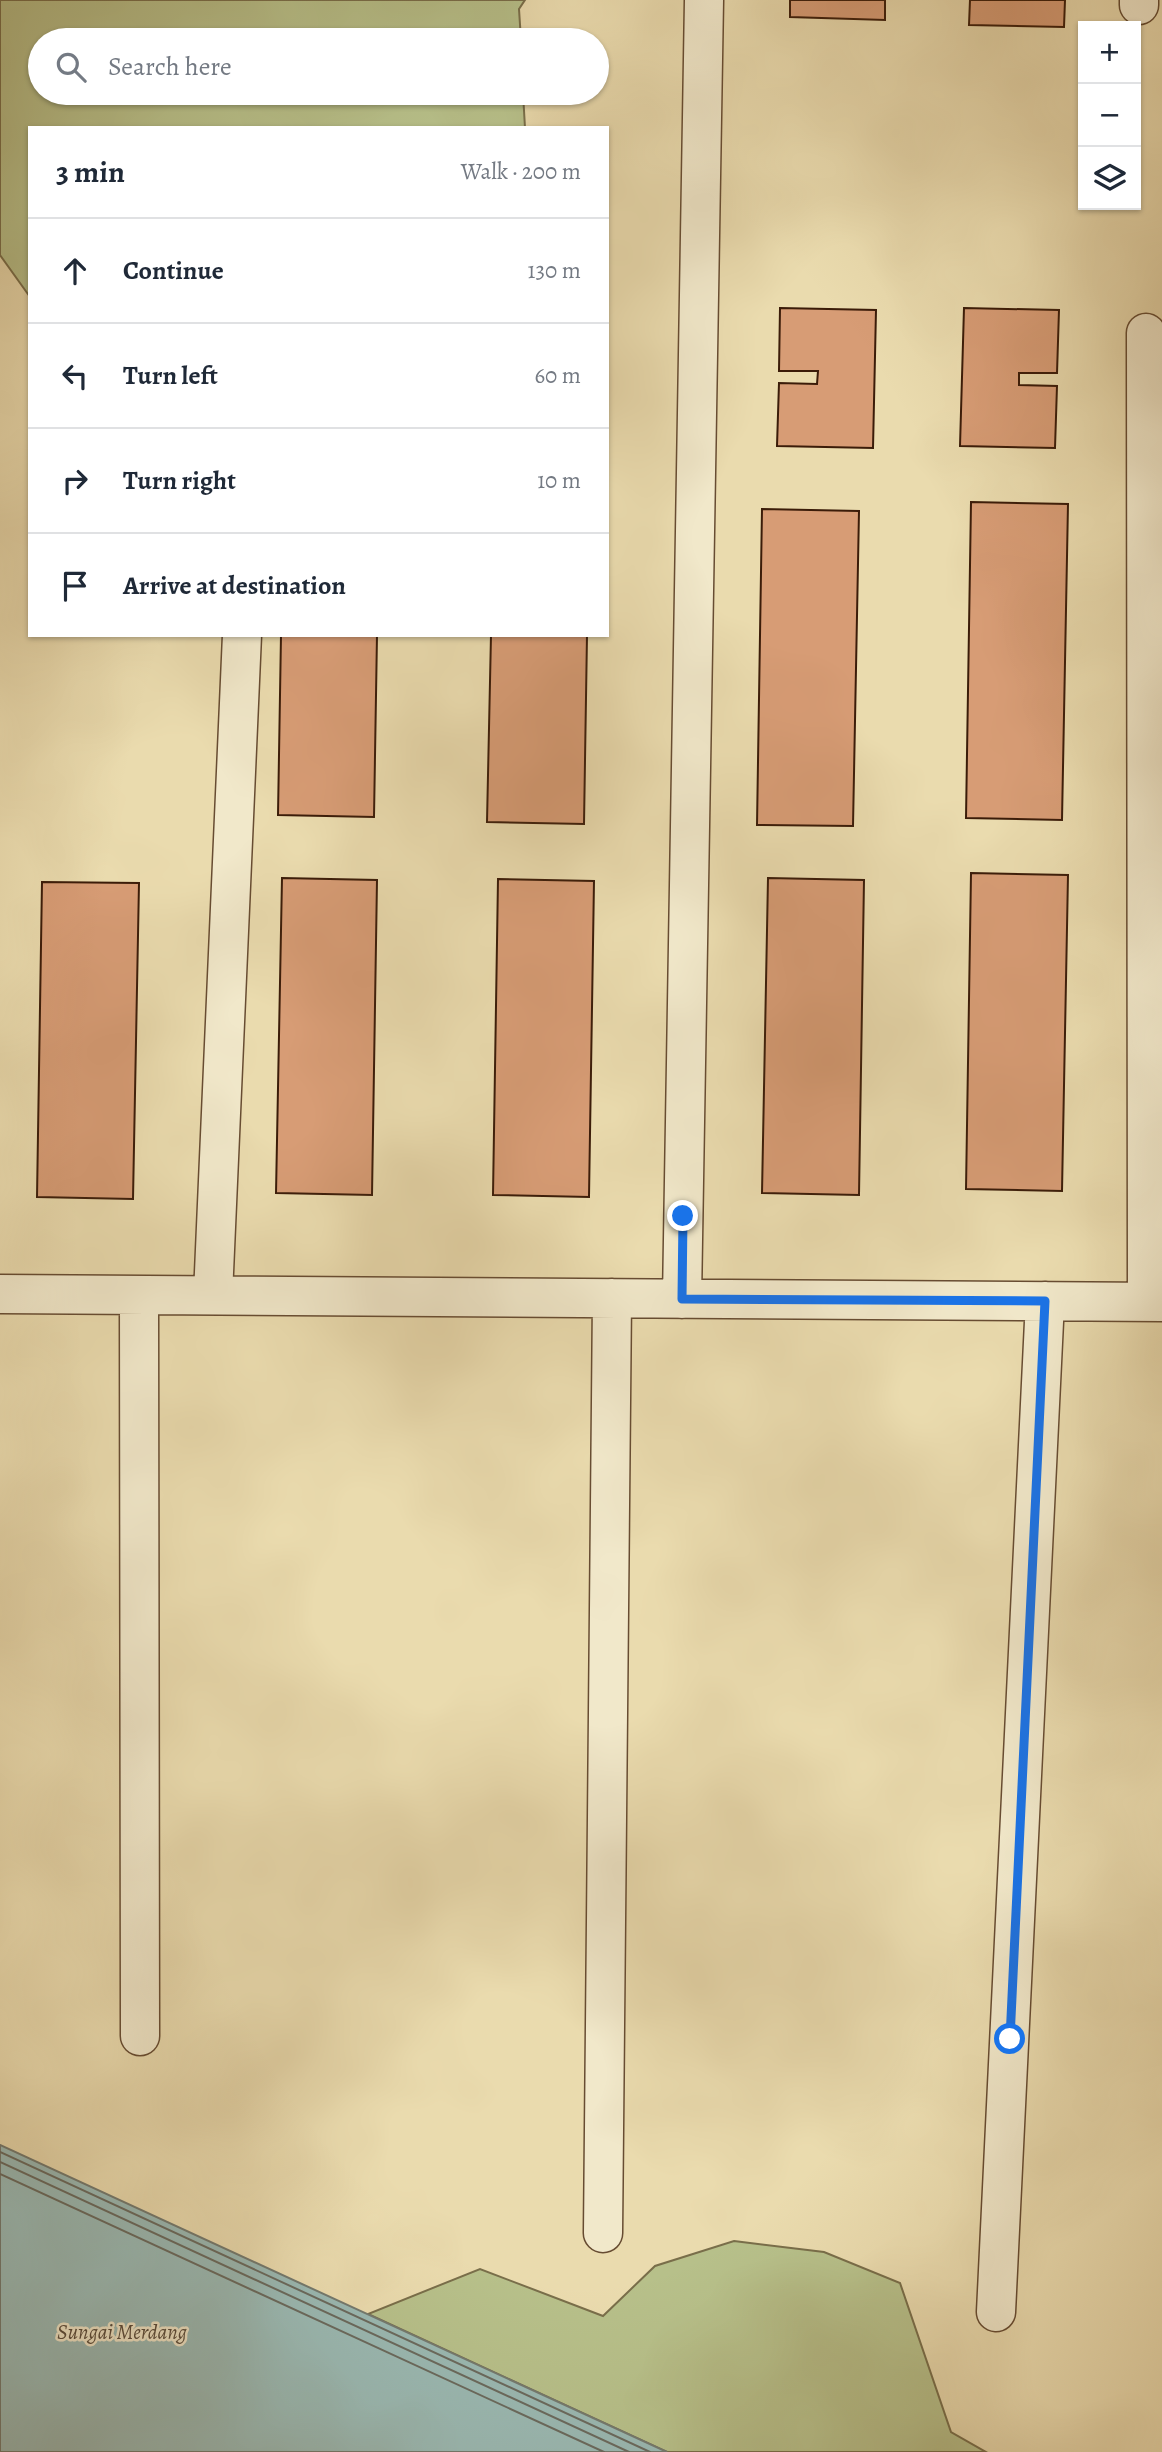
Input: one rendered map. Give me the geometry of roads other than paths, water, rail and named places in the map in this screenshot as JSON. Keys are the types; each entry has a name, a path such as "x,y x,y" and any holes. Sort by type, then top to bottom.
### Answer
{"street":[{"path":"682,1299 704,0"},
{"path":"0,1294 1155,1302 1146,333"},
{"path":"213,1296 242,637"},
{"path":"139,1295 141,2036"},
{"path":"603,2233 612,1298"},
{"path":"996,2312 1045,1301"}],"water":[{"name":"Sungai Merdang","path":"0,2145 667,2452 0,2452"}]}
